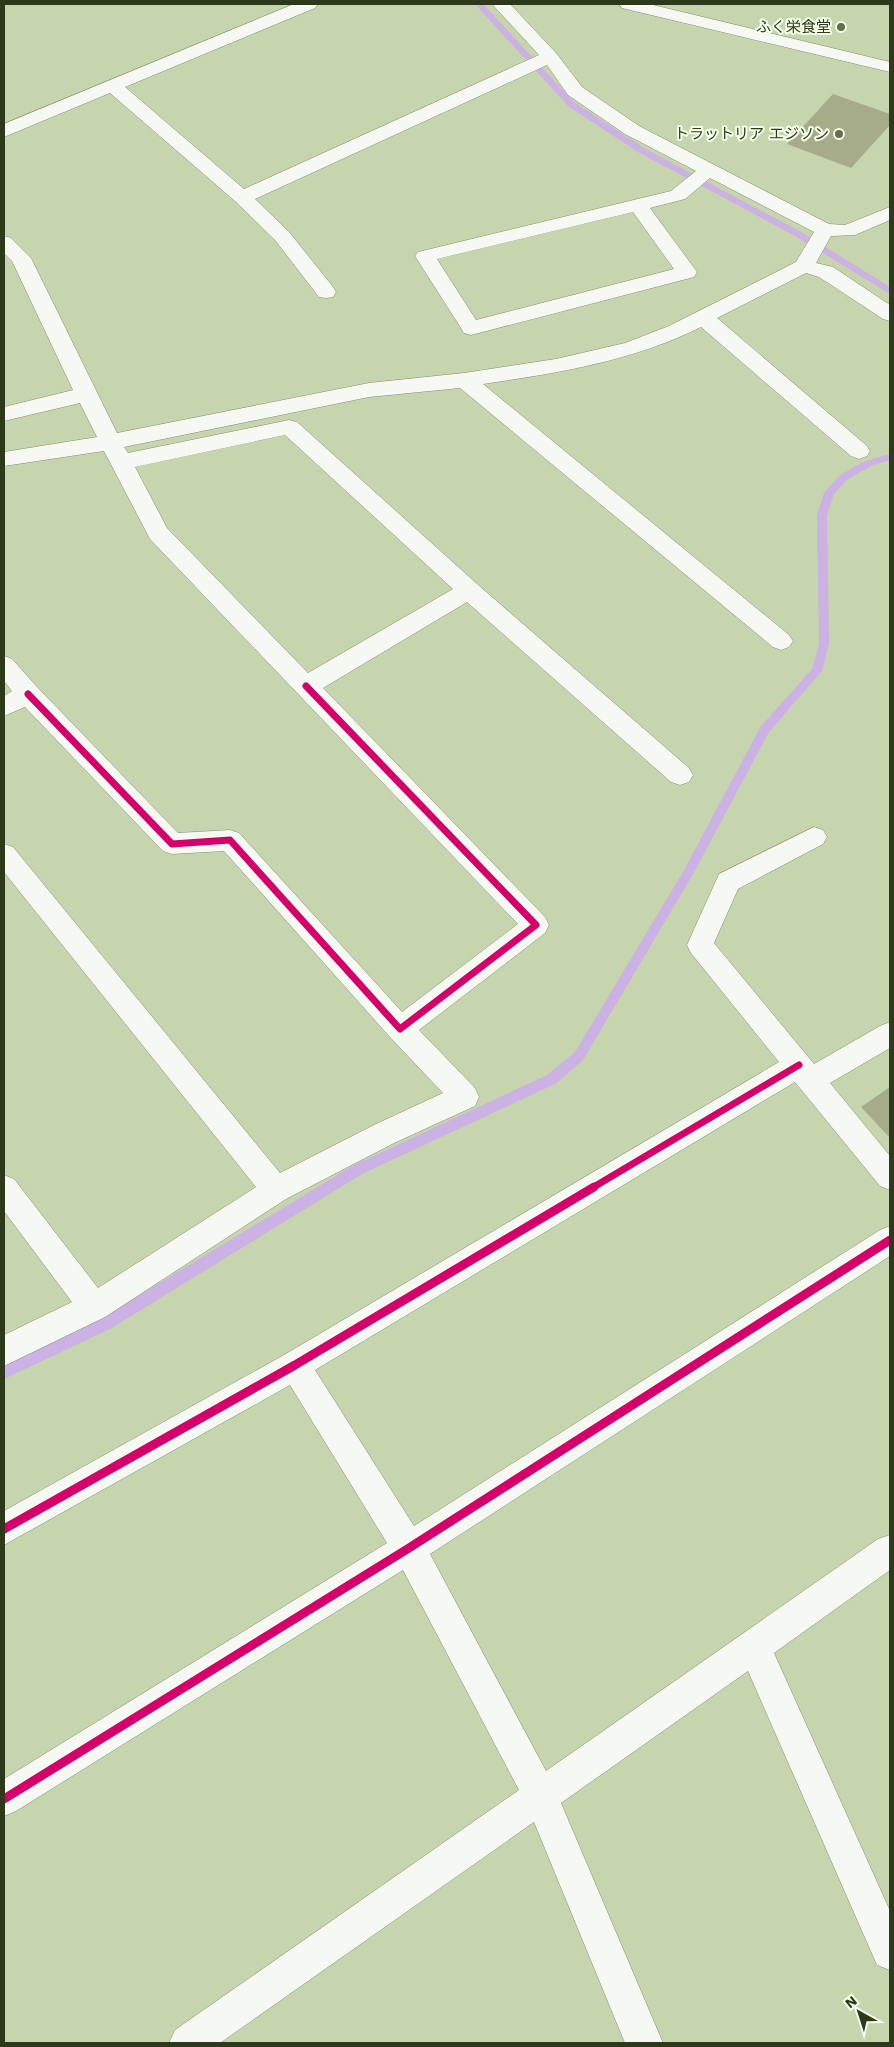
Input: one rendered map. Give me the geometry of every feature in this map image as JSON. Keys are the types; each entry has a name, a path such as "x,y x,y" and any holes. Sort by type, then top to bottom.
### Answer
{"street":[{"path":"4,131 309,4"},
{"path":"501,4 575,91 701,176 823,233 848,231 890,213"},
{"path":"628,4 890,67"},
{"path":"242,196 547,59"},
{"path":"113,86 242,196 282,236 326,292"},
{"path":"638,205 687,272 471,328 425,256 638,205 678,196 701,176"},
{"path":"4,459 111,442 369,390 464,380 556,366 630,349 676,331 808,260 823,233"},
{"path":"4,242 21,258 86,394 158,533 536,924 400,1029"},
{"path":"808,260 890,314"},
{"path":"703,317 859,451"},
{"path":"464,380 781,641"},
{"path":"4,414 86,394"},
{"path":"122,462 289,427 468,590 680,775"},
{"path":"306,686 468,590"},
{"path":"4,665 28,694 172,844 230,840 400,1029 465,1097 384,1134 276,1190 94,1307 4,1351"},
{"path":"4,707 28,694"},
{"path":"814,837 728,882 700,945 890,1177"},
{"path":"4,854 276,1190"},
{"path":"4,1529 296,1365 805,1072 890,1034"},
{"path":"4,1188 94,1307"},
{"path":"4,1799 409,1548 890,1240"},
{"path":"296,1365 409,1548 541,1797 636,2040"},
{"path":"188,2043 890,1551"},
{"path":"754,1647 890,1952"}],"building":[{"name":"トラットリア エジソン","path":"833,94 890,114 890,125 851,168 787,144"},
{"path":"890,1087 890,1138 861,1107"}],"waterway":[{"path":"479,4 571,104 641,150 800,235 890,291"},
{"path":"4,1372 105,1324 357,1170 552,1079 579,1056 688,873 765,729 817,671 824,644 822,515 829,493 844,477 869,463 890,457"}],"cycle path":[{"path":"28,694 172,844 230,840 400,1029 536,925 306,686"},
{"path":"4,1529 295,1365 799,1065"},
{"path":"4,1799 409,1548 890,1240"}],"place":[{"name":"ふく栄食堂","path":"841,27"},
{"name":"トラットリア エジソン","path":"839,134"}]}
